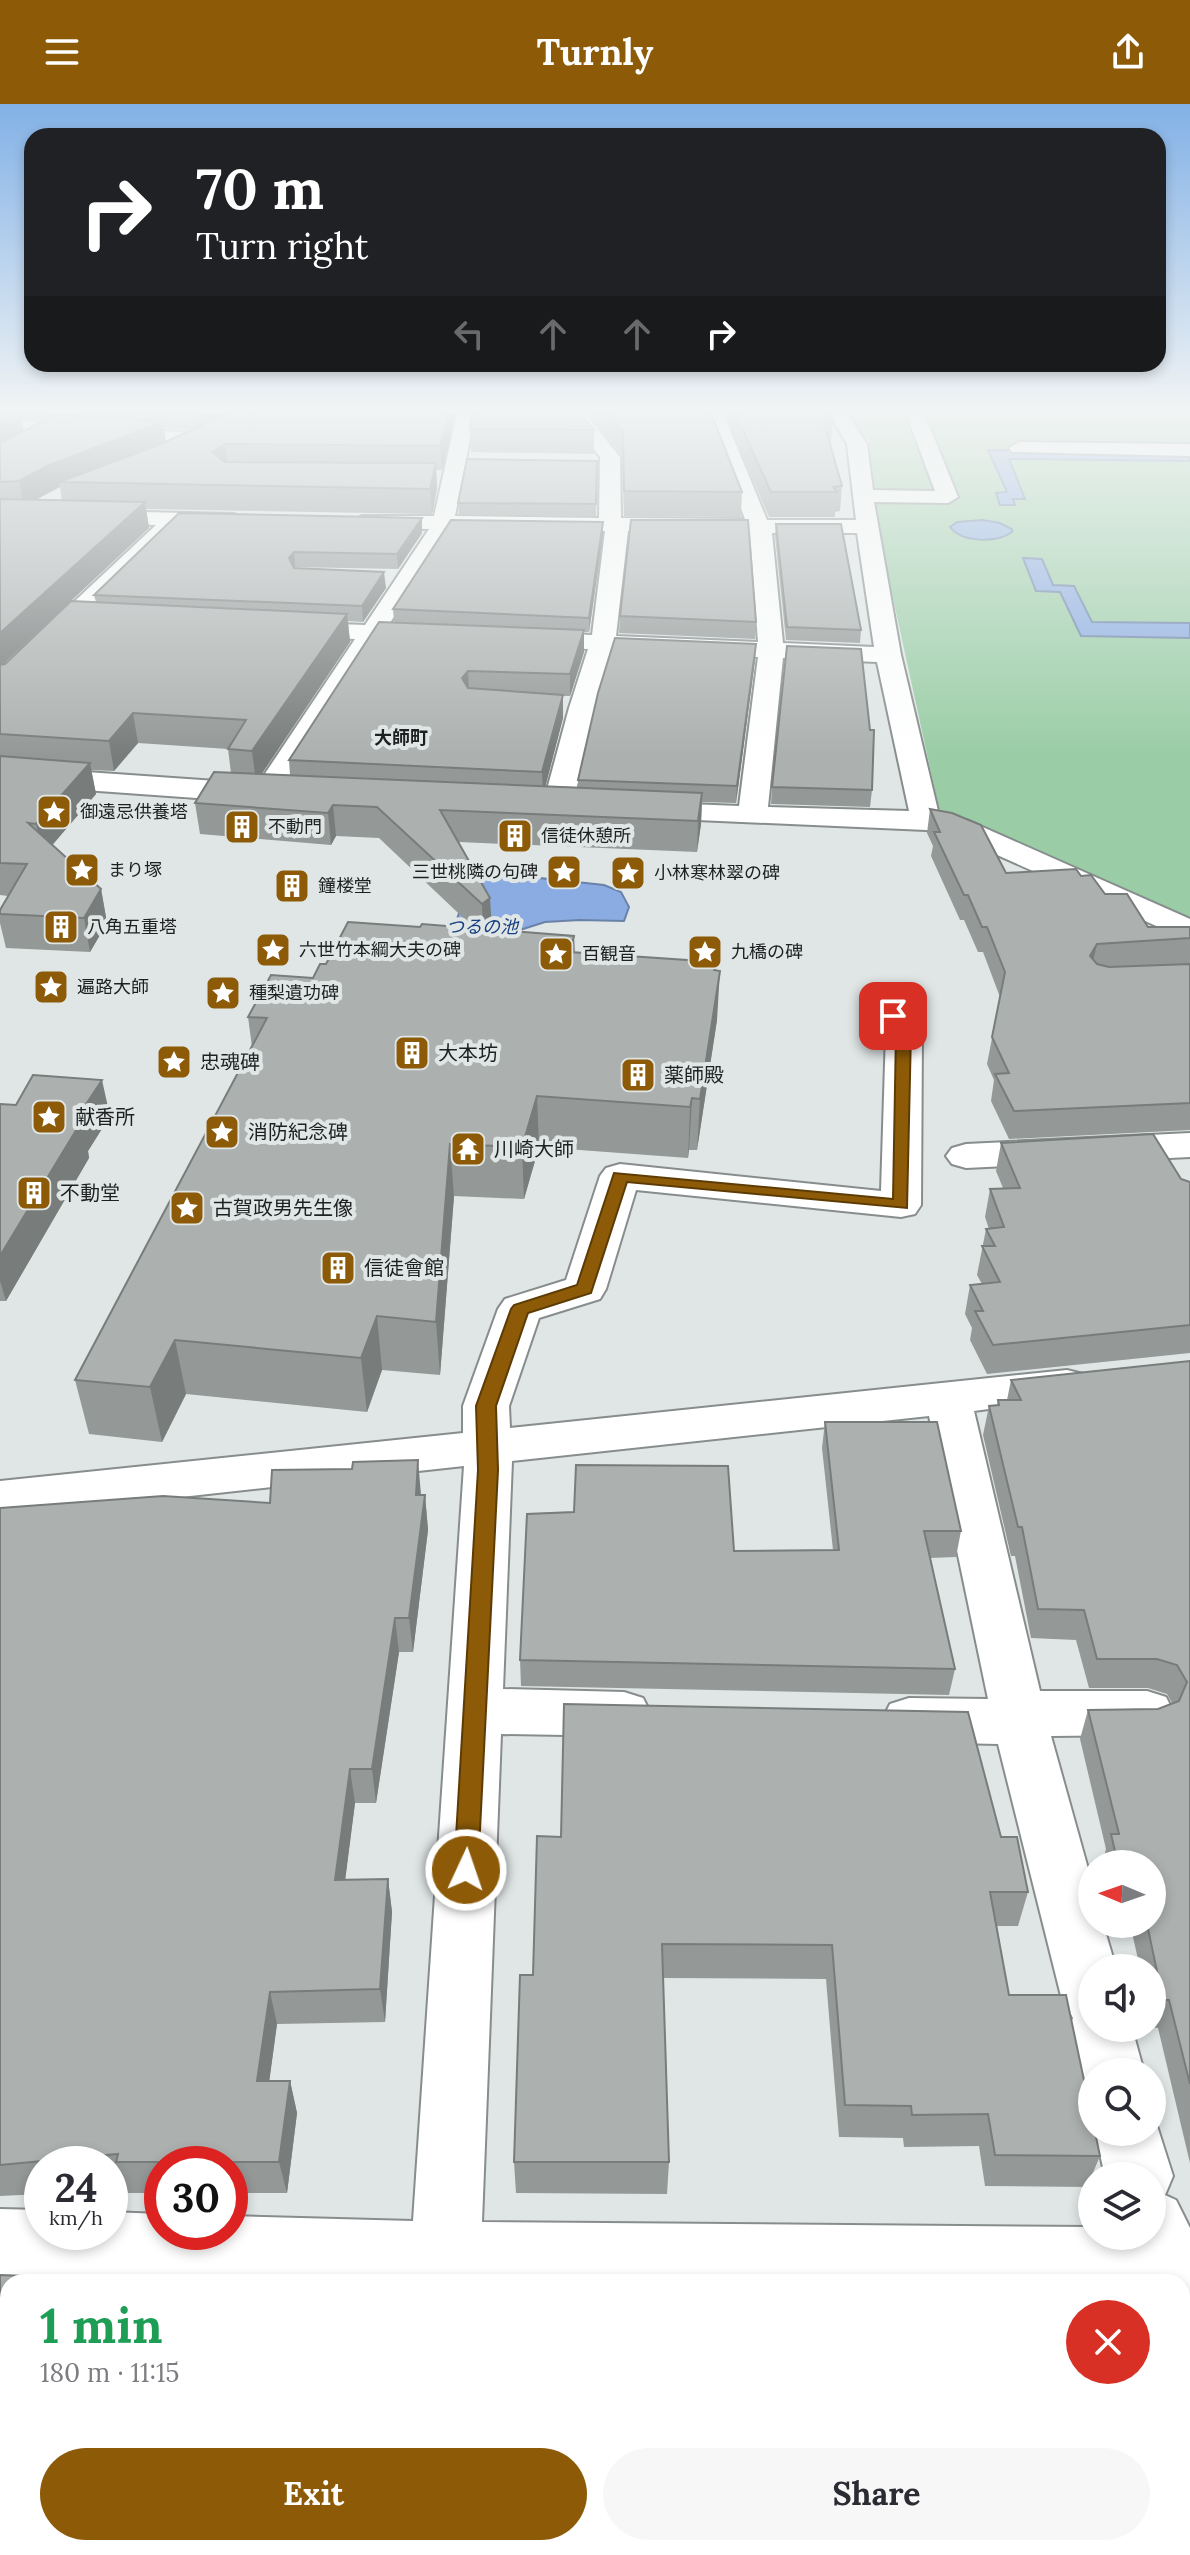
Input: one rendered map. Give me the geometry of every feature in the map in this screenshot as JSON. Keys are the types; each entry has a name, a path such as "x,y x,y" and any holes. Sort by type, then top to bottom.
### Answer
{"street":[{"path":"0,685 165,527"},
{"path":"266,794 441,527"},
{"path":"557,808 582,708 603,643 617,530 614,527"},
{"path":"752,816 771,651 760,527"},
{"path":"867,527 888,655 926,821"},
{"path":"376,578 406,579"},
{"path":"70,619 102,621"},
{"path":"259,628 461,637"},
{"path":"493,638 888,655"},
{"path":"552,706 582,708"},
{"path":"0,775 297,795"},
{"path":"527,807 587,809"},
{"path":"958,809 1190,912"},
{"path":"617,811 752,816 831,826 926,821 958,827 1190,931"},
{"path":"445,2269 488,1449 486,1406 520,1309 585,1289 620,1176 901,1205 904,1032 888,1005"},
{"path":"966,1156 1175,1145 1182,1185"},
{"path":"0,1499 488,1449 1114,1379"},
{"path":"948,1398 1020,1718 1081,1954"},
{"path":"475,1711 677,1715"},
{"path":"864,1719 1147,1713"},
{"path":"0,2244 445,2269 1168,2258"}],"green space":[{"path":"878,527 1190,527 1190,921 939,809"}],"water":[{"path":"950,527 1012,529 1006,536 980,540 955,532"},
{"path":"1023,558 1042,559 1053,585 1074,586 1092,622 1190,623 1190,638 1081,636 1060,592 1036,591"},
{"name":"つるの池","path":"493,873 604,885 621,892 629,907 624,921 545,922 520,930 507,941 447,950 470,879"}],"building":[{"path":"0,527 117,527 0,633"},
{"path":"164,527 415,527 397,554 294,552 289,558 294,568 384,572 362,606 94,595"},
{"path":"446,527 602,527 589,618 393,609"},
{"path":"630,527 749,527 756,622 620,616"},
{"path":"776,527 842,527 861,630 787,627"},
{"path":"71,601 347,614 252,751 228,749 246,720 133,713 109,741 0,734 0,665 5,664"},
{"path":"379,622 584,630 570,674 468,671 462,678 468,688 563,695 542,772 289,760"},
{"path":"615,638 756,644 737,786 578,780 598,693"},
{"path":"787,646 861,649 870,730 874,730 872,790 772,787"},
{"path":"0,756 90,763 36,824 28,823 101,889 84,918 0,914 27,864 0,863"},
{"path":"214,772 702,793 698,821 440,810 490,898 482,904 377,807 333,805 328,813 195,803"},
{"path":"930,809 952,813 981,825 1006,873 1076,869 1081,876 1091,875 1105,894 1127,894 1148,927 1190,927 1190,938 1097,944 1090,956 1097,964 1109,967 1190,964 1190,1103 1014,1111 995,1074 1009,1073 992,1037 1005,972 987,927 982,927 968,895 964,895 934,832 940,832"},
{"path":"348,922 420,927 422,924 574,936 570,952 716,962 714,970 720,971 700,1099 692,1098 690,1107 537,1096 522,1147 450,1144 436,1322 377,1316 361,1358 175,1340 150,1387 75,1380 267,1018 248,1017 271,975 313,978 320,964 326,964"},
{"path":"33,1075 102,1080 75,1121 81,1122 0,1256 0,1104 16,1105"},
{"path":"1153,1134 1181,1179 1190,1182 1190,1325 993,1345 975,1311 983,1311 970,1285 1000,1282 982,1246 995,1246 986,1229 1004,1227 990,1189 1020,1188 1001,1143"},
{"path":"1190,1361 1190,2084 1169,2000 1166,2000 1166,1954 1153,1954 1150,1938 1166,1938 1166,1850 1115,1850 1111,1834 1119,1834 1088,1710 1158,1709 1179,1701 1187,1682 1177,1665 1157,1659 1097,1659 1084,1610 1038,1609 1022,1527 1018,1527 989,1406 999,1405 998,1400 1021,1400 1011,1380"},
{"path":"825,1422 937,1422 961,1531 924,1531 955,1669 520,1660 527,1514 574,1512 576,1465 728,1466 734,1551 839,1550"},
{"path":"418,1460 416,1495 425,1495 409,1618 395,1618 372,1769 350,1769 335,1880 388,1879 380,1989 270,1992 257,2081 290,2081 279,2162 248,2162 248,2146 144,2146 144,2162 128,2162 128,2146 24,2146 24,2163 0,2165 0,1508 163,1496 270,1503 272,1470 352,1469 353,1462"},
{"path":"564,1704 968,1712 1001,1837 1017,1837 1028,1892 990,1892 1009,1995 1066,1995 1079,2058 1078,2146 1098,2146 1100,2156 995,2155 988,2114 912,2115 911,2106 845,2105 832,1945 662,1944 669,2162 514,2162 520,1975 533,1975 537,1836 561,1837"}],"place":[{"name":"御遠忌供養塔","path":"54,812"},
{"name":"不動門","path":"242,827"},
{"name":"信徒休憩所","path":"515,836"},
{"name":"まり塚","path":"82,870"},
{"name":"三世桃隣の句碑","path":"564,872"},
{"name":"小林寒林翠の碑","path":"628,873"},
{"name":"鐘楼堂","path":"292,886"},
{"name":"八角五重塔","path":"61,927"},
{"name":"六世竹本綱大夫の碑","path":"273,950"},
{"name":"九橋の碑","path":"705,952"},
{"name":"百観音","path":"556,954"},
{"name":"遍路大師","path":"51,987"},
{"name":"種梨遺功碑","path":"223,993"},
{"name":"大本坊","path":"412,1053"},
{"name":"忠魂碑","path":"174,1062"},
{"name":"薬師殿","path":"638,1075"},
{"name":"献香所","path":"49,1117"},
{"name":"消防紀念碑","path":"222,1132"},
{"name":"川崎大師","path":"468,1149"},
{"name":"不動堂","path":"34,1193"},
{"name":"古賀政男先生像","path":"187,1208"},
{"name":"信徒會館","path":"338,1268"}],"district":[{"name":"大師町","path":"401,738"}],"route":[{"path":"466,1870 488,1470 486,1406 520,1309 585,1289 620,1176 901,1205 904,1032 893,1016"}]}
